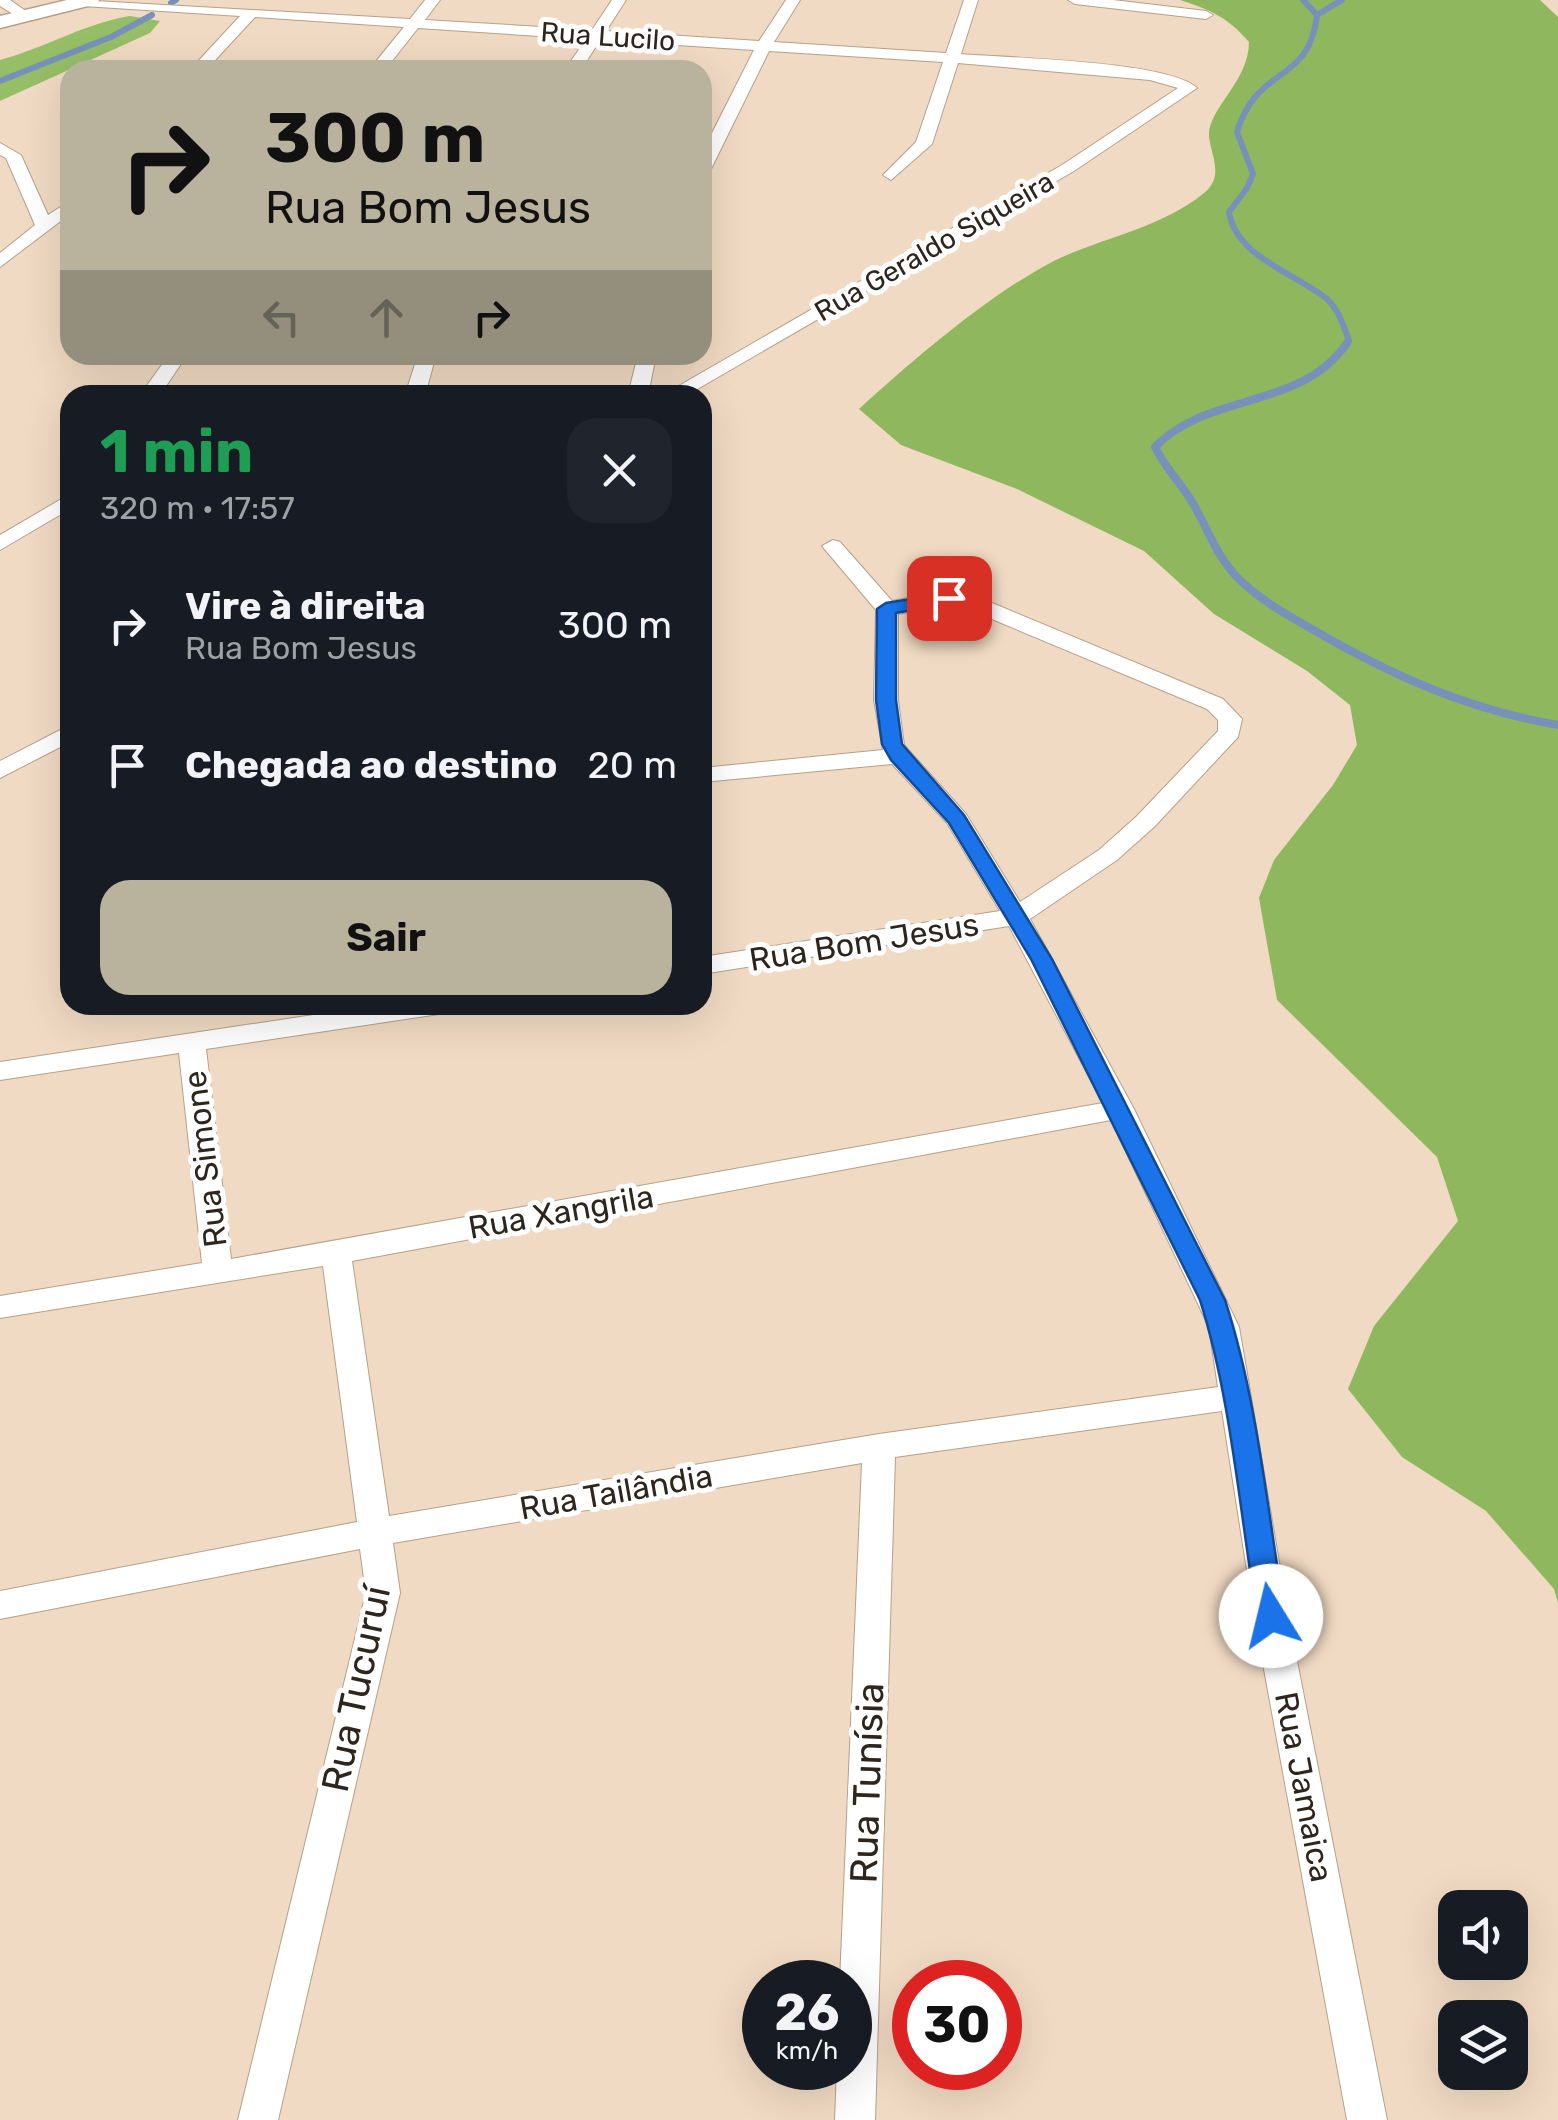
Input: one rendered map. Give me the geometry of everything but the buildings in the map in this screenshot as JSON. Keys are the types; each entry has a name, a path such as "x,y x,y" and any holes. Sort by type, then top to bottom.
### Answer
{"street":[{"path":"0,0 26,16"},
{"path":"384,60 433,0"},
{"path":"580,60 618,0"},
{"path":"712,151 763,47 792,0"},
{"path":"891,175 924,144 970,0"},
{"path":"1075,0 1206,14"},
{"path":"0,22 87,1"},
{"name":"Rua Lucilo","path":"87,1 954,58 1156,76 1188,88"},
{"path":"207,60 252,12"},
{"name":"Rua Geraldo Siqueira","path":"692,385 1068,168 1188,88"},
{"path":"0,148 12,155 44,226"},
{"path":"0,262 60,214"},
{"path":"0,544 60,506"},
{"path":"834,546 886,609"},
{"name":"Rua Bom Jesus","path":"712,964 1015,917 1108,854 1146,821 1230,732 1230,719 1215,704 967,601 940,599 886,609"},
{"name":"Rua Jamaica","path":"886,609 888,729 898,756 957,820 1050,974 1218,1314 1232,1359 1234,1397 1271,1616 1367,2120"},
{"path":"0,770 60,737"},
{"path":"712,774 898,756"},
{"path":"0,1071 192,1045 361,1015"},
{"name":"Rua Simone","path":"192,1045 218,1273"},
{"name":"Rua Xangrila","path":"0,1307 336,1253 1120,1110"},
{"name":"Rua Tucuruí","path":"258,2120 383,1593 336,1253"},
{"name":"Rua Tailândia","path":"0,1605 377,1532 879,1446 1234,1397"},
{"name":"Rua Tunísia","path":"855,2120 879,1446"}],"green space":[{"path":"1180,0 1540,0 1558,17 1558,1603 1554,1589 1486,1511 1402,1457 1348,1389 1374,1326 1458,1221 1437,1157 1277,1000 1259,898 1274,860 1333,785 1357,745 1350,705 1307,671 1214,614 1144,551 1017,489 901,445 859,409 951,330 1027,276 1071,253 1169,215 1210,187 1215,174 1210,127 1242,70 1249,42 1218,15"},
{"path":"130,16 160,21 150,33 90,60 60,60 60,74 0,101 0,60 97,24"}],"waterway":[{"path":"171,3 176,0"},
{"path":"1303,0 1317,15"},
{"path":"1317,15 1342,0"},
{"path":"0,81 111,37 152,15"},
{"path":"1317,15 1304,54 1269,83 1246,110 1237,132 1253,174 1229,212 1234,228 1255,252 1331,303 1349,341 1346,346"},
{"path":"1347,343 1327,365 1305,380 1201,417 1177,429 1155,447 1189,497 1228,567 1264,600 1404,677 1464,701 1558,725"}],"route":[{"path":"949,598 886,609 886,700 892,744 898,756 957,820 1042,959 1084,1036 1213,1300 1232,1359 1234,1397 1271,1616"}]}
